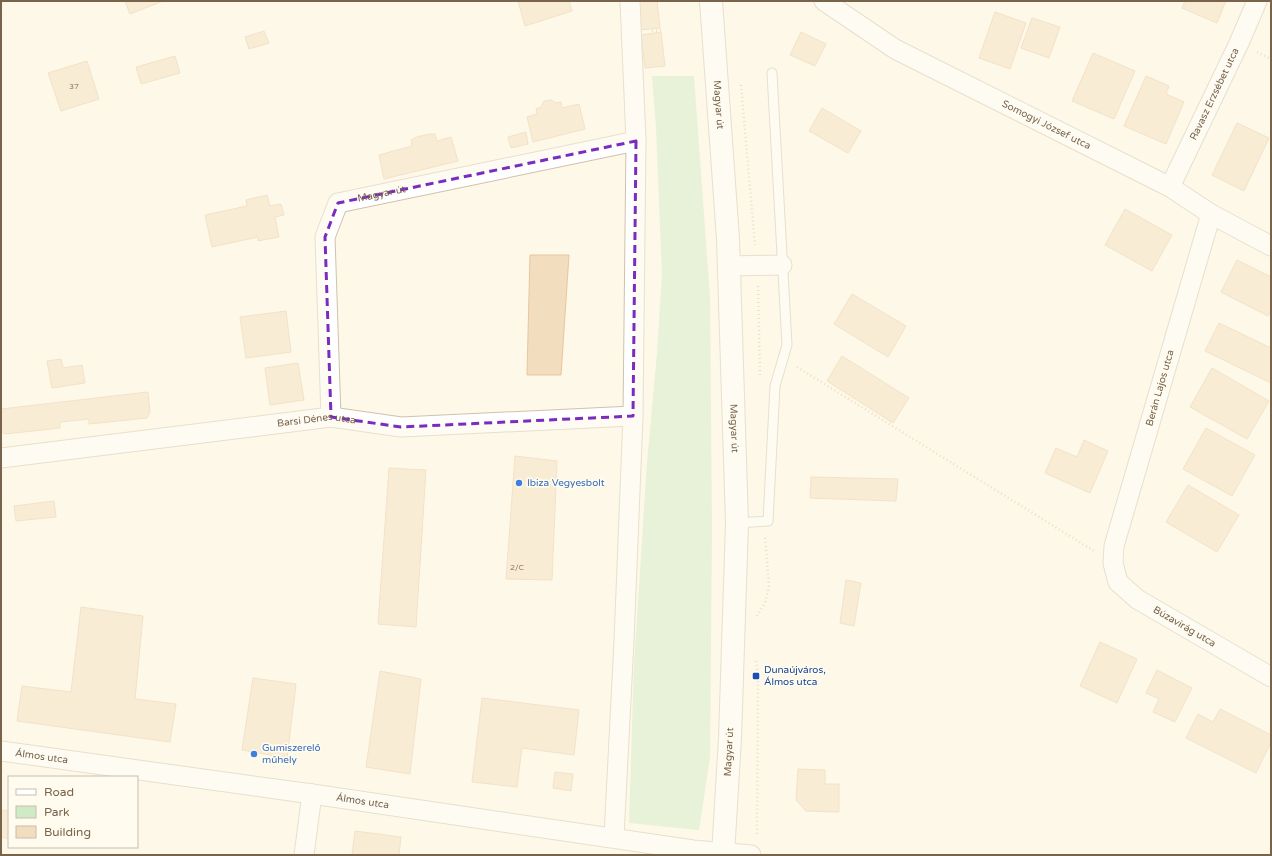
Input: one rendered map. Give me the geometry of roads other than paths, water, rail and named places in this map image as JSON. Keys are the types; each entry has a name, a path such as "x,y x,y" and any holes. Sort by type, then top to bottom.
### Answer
{"street":[{"path":"614,837 633,416 636,141 630,1"},
{"name":"Magyar út","path":"710,1 728,239 737,523 730,738 723,854"},
{"name":"Somogyi József utca","path":"824,1 895,49 1170,187 1211,214 1271,246"},
{"name":"Ravasz Erzsébet utca","path":"1170,187 1236,49 1257,1"},
{"name":"Magyar út","path":"331,417 325,236 338,203 636,141"},
{"name":"Berán Lajos utca","path":"1113,563 1114,546 1211,214"},
{"path":"729,266 782,265"},
{"name":"Barsi Dénes utca","path":"1,458 331,417 401,427 633,416"},
{"name":"Búzavirág utca","path":"1113,563 1118,582 1137,599 1271,677"},
{"name":"Álmos utca","path":"1,751 614,837 723,854 754,847"},
{"path":"304,855 312,794"}],"lane":[{"path":"737,523 768,521 775,386 787,345 772,73"}],"place":[{"name":"Ibiza Vegyesbolt","path":"519,483"},
{"name":"Dunaújváros, Álmos utca","path":"756,676"},
{"name":"Gumiszerelő műhely","path":"254,754"}]}
